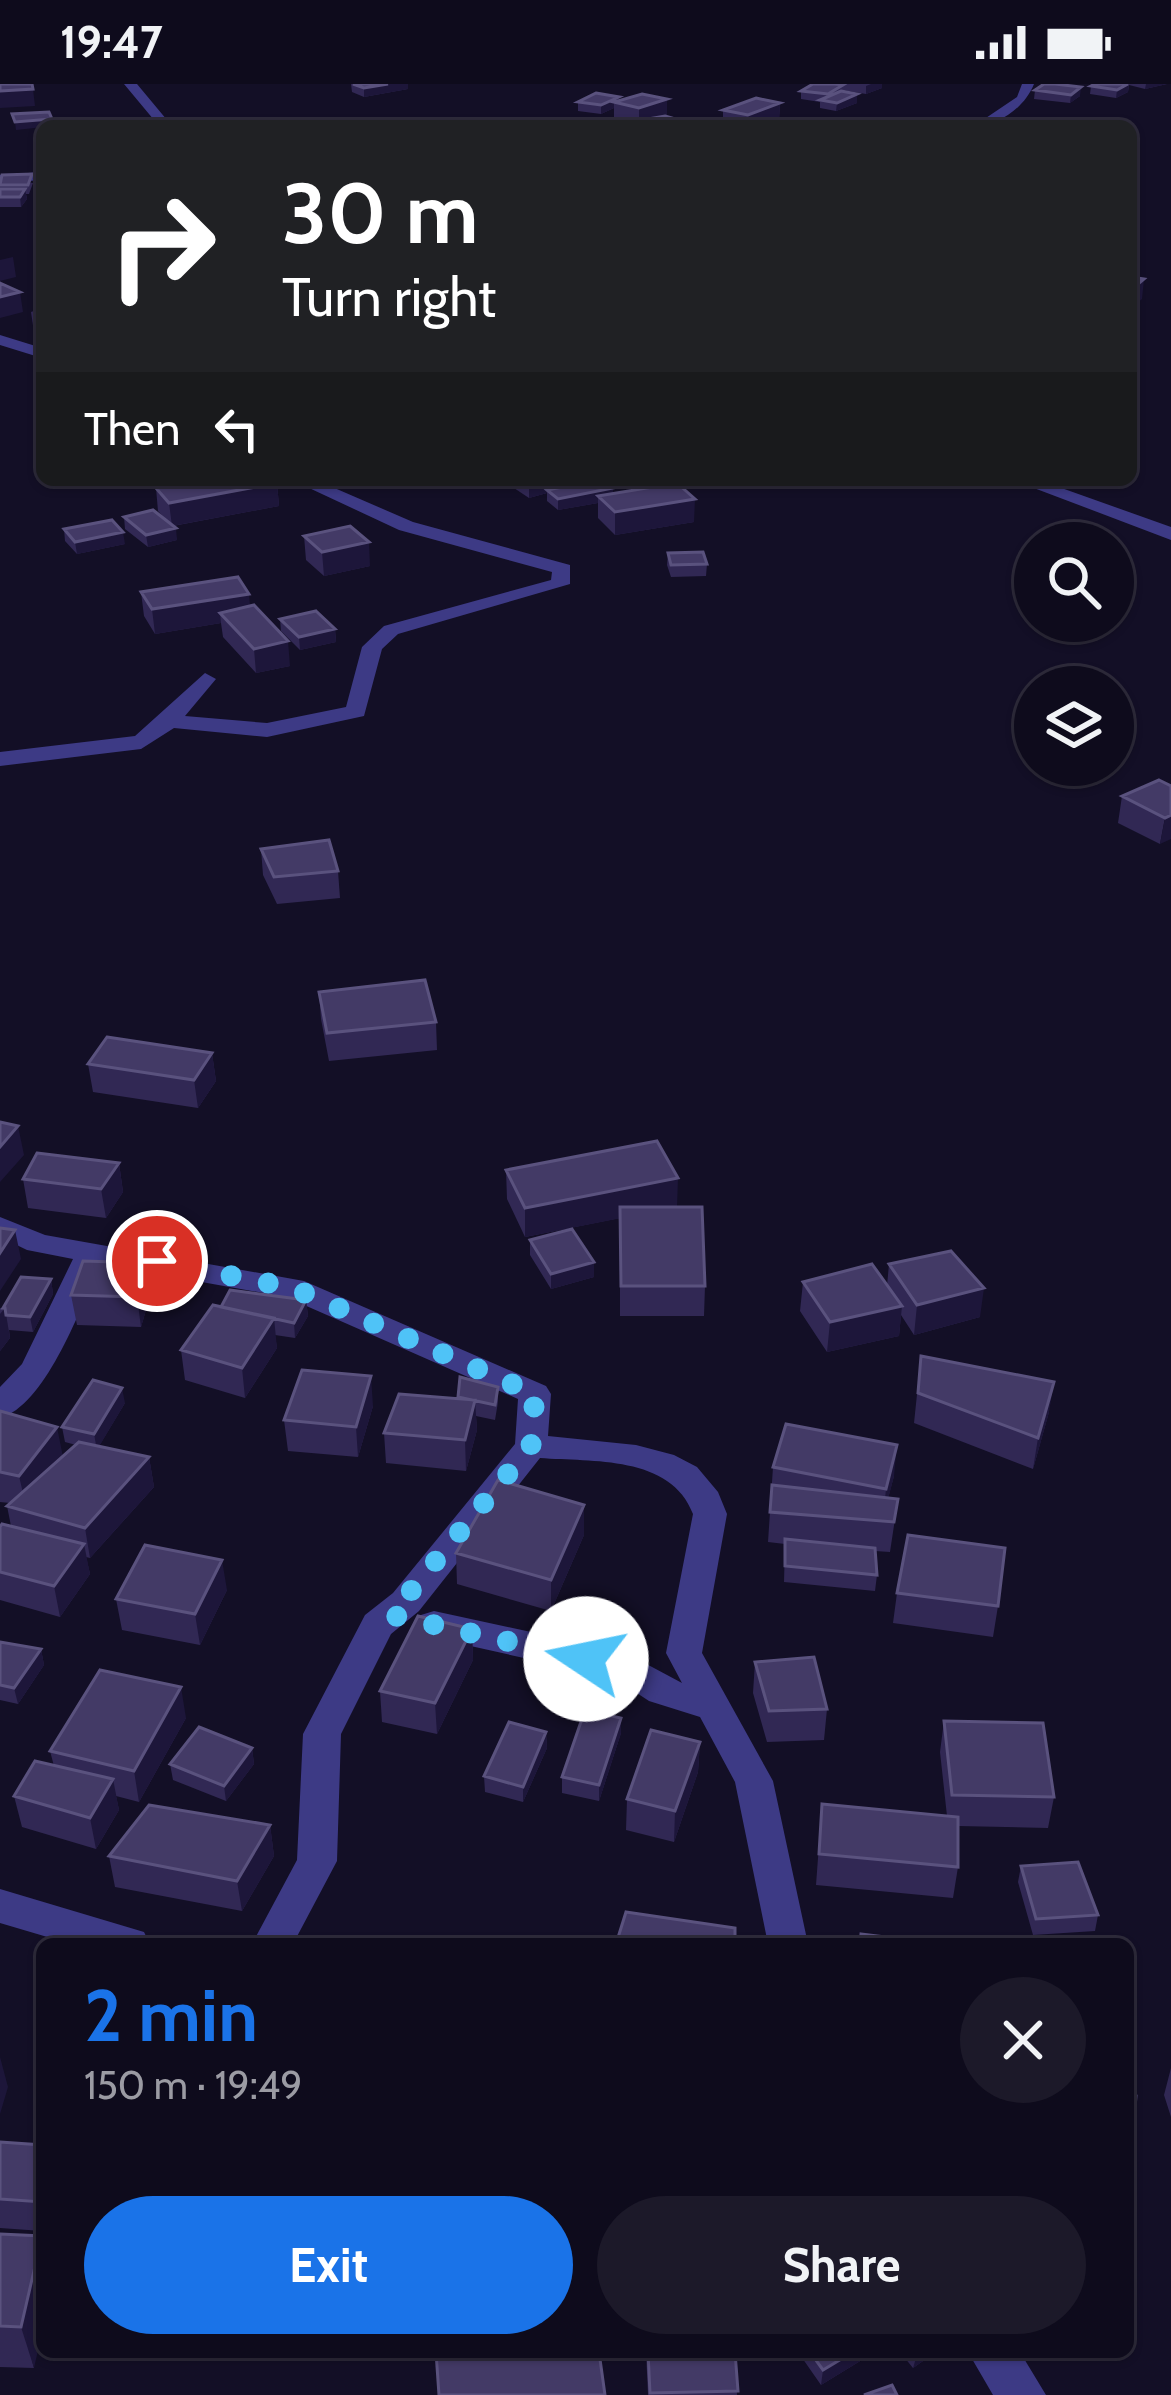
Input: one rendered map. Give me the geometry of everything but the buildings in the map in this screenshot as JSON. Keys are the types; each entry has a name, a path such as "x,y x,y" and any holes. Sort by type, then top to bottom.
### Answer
{"street":[{"path":"130,84 161,120"},
{"path":"990,120 1022,100 1028,84"},
{"path":"0,179 36,176"},
{"path":"0,336 21,327"},
{"path":"0,336 36,351"},
{"path":"170,721 267,730 356,711 372,647 391,630 560,584 563,569 406,526 315,486"},
{"path":"1039,486 1171,534"},
{"path":"0,759 141,742 170,721 205,679"},
{"path":"0,1226 38,1243 293,1288 535,1394 531,1446 391,1615 377,1625 322,1735 317,1862 275,1938"},
{"path":"0,1407 35,1369 92,1251"},
{"path":"531,1446 645,1458 689,1476 707,1495 710,1514 684,1653 708,1705 754,1781 787,1938"},
{"path":"391,1615 624,1666 662,1691 708,1705"},
{"path":"0,1906 109,1938"},
{"path":"996,2358 1022,2395"}],"route":[{"path":"157,1261 293,1288 535,1394 531,1446 391,1615 586,1659"}]}
